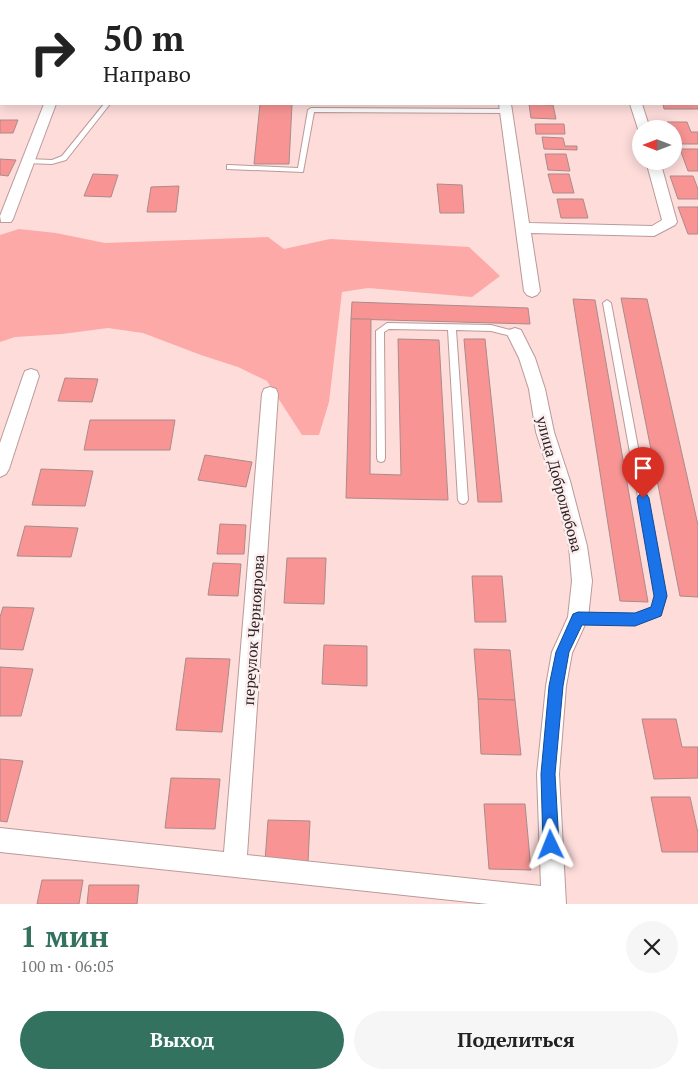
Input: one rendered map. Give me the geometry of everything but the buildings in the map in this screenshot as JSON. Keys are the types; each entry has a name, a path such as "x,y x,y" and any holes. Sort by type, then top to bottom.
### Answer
{"street":[{"path":"6,218 50,105"},
{"path":"636,105 641,120"},
{"path":"505,107 532,291"},
{"path":"523,228 654,231 670,222 656,170"},
{"name":"улица Добролюбова","path":"515,334 527,358 545,432 562,481 578,546 582,581 578,618 562,652 556,686 548,774 554,902"},
{"path":"0,470 31,376"},
{"name":"переулок Черноярова","path":"235,865 270,394"},
{"path":"0,840 554,902"}],"lane":[{"path":"28,161 52,162 64,158 105,105"},
{"path":"229,167 300,170 311,110 505,107"},
{"path":"578,618 635,620 657,612 661,596 607,303"},
{"path":"381,458 380,332 387,326 491,328 515,334"},
{"path":"452,327 463,500"}],"shaded area":[{"path":"19,229 56,233 105,243 268,237 284,249 330,239 469,247 500,276 472,297 368,288 342,292 329,402 319,435 302,435 267,381 238,367 143,333 108,328 62,334 15,337 0,342 0,235"}],"route":[{"path":"551,845 548,774 556,686 562,652 578,618 635,620 657,612 661,596 643,498"}]}
